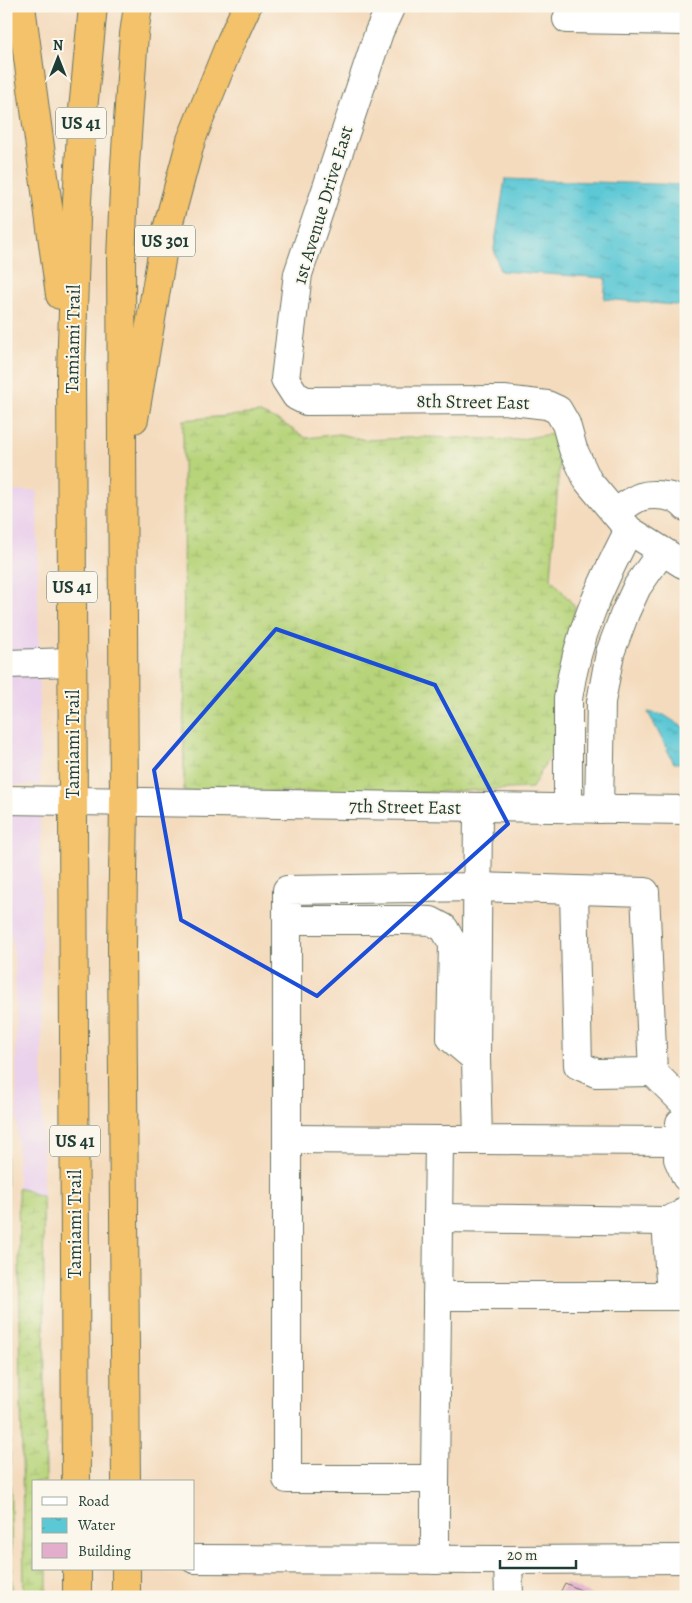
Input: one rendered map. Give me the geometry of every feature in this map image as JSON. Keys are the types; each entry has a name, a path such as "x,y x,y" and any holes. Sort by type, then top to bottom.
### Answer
{"highway":[{"path":"21,6 71,373"},
{"name":"Tamiami Trail","path":"76,1480 71,373 80,131 93,6"},
{"name":"US 41","path":"126,1480 122,947 124,802 121,259 126,146 138,6"},
{"name":"US 301","path":"122,486 165,238 191,140 247,6"},
{"path":"76,1570 77,1597"},
{"path":"126,1570 126,1597"}],"street":[{"name":"1st Avenue Drive East","path":"306,400 296,396 285,379 298,274 378,32 391,6"},
{"path":"567,19 686,21"},
{"name":"8th Street East","path":"306,400 504,400 547,405 558,410 566,424 573,449 588,481 622,522 679,559"},
{"path":"568,809 568,699 580,643 622,522 639,497 651,494 673,497 686,507"},
{"path":"599,809 601,702 610,653 637,587 679,559"},
{"path":"596,598 625,613"},
{"path":"6,664 73,662"},
{"path":"568,699 601,702"},
{"name":"7th Street East","path":"6,800 686,810"},
{"path":"478,808 476,1059 478,1140"},
{"path":"435,1480 287,1479 287,890 478,887 645,892 653,1072"},
{"path":"574,891 578,1065 596,1073 653,1072 684,1099 678,1159 686,1177"},
{"path":"287,920 431,921 444,928 453,944 451,1038 476,1059"},
{"path":"287,1139 679,1140"},
{"path":"435,1560 439,1140"},
{"path":"437,1296 678,1296 676,1216 438,1218"},
{"path":"195,1559 686,1559"},
{"path":"508,1560 509,1597"}],"highlighted area":[{"path":"276,629 435,685 508,824 317,996 181,920 154,770"}],"shaded area":[{"path":"37,490 40,785 6,785 6,492"},
{"path":"6,815 40,815 43,1197 18,1187 15,967 12,937 6,923"}],"green space":[{"path":"260,413 281,422 306,438 339,434 366,440 424,437 516,440 556,433 560,455 551,578 575,607 551,754 532,788 413,793 184,791 183,420"},
{"path":"6,1144 12,1597 6,1597"},
{"path":"18,1187 43,1197 46,1480 32,1480 32,1570 47,1570 47,1597 24,1597"}],"water":[{"path":"505,179 686,185 686,306 604,299 606,278 500,271 494,249"},
{"path":"648,712 664,715 686,729 686,763 674,763"}],"building":[{"path":"565,1583 596,1597 558,1597"}]}
